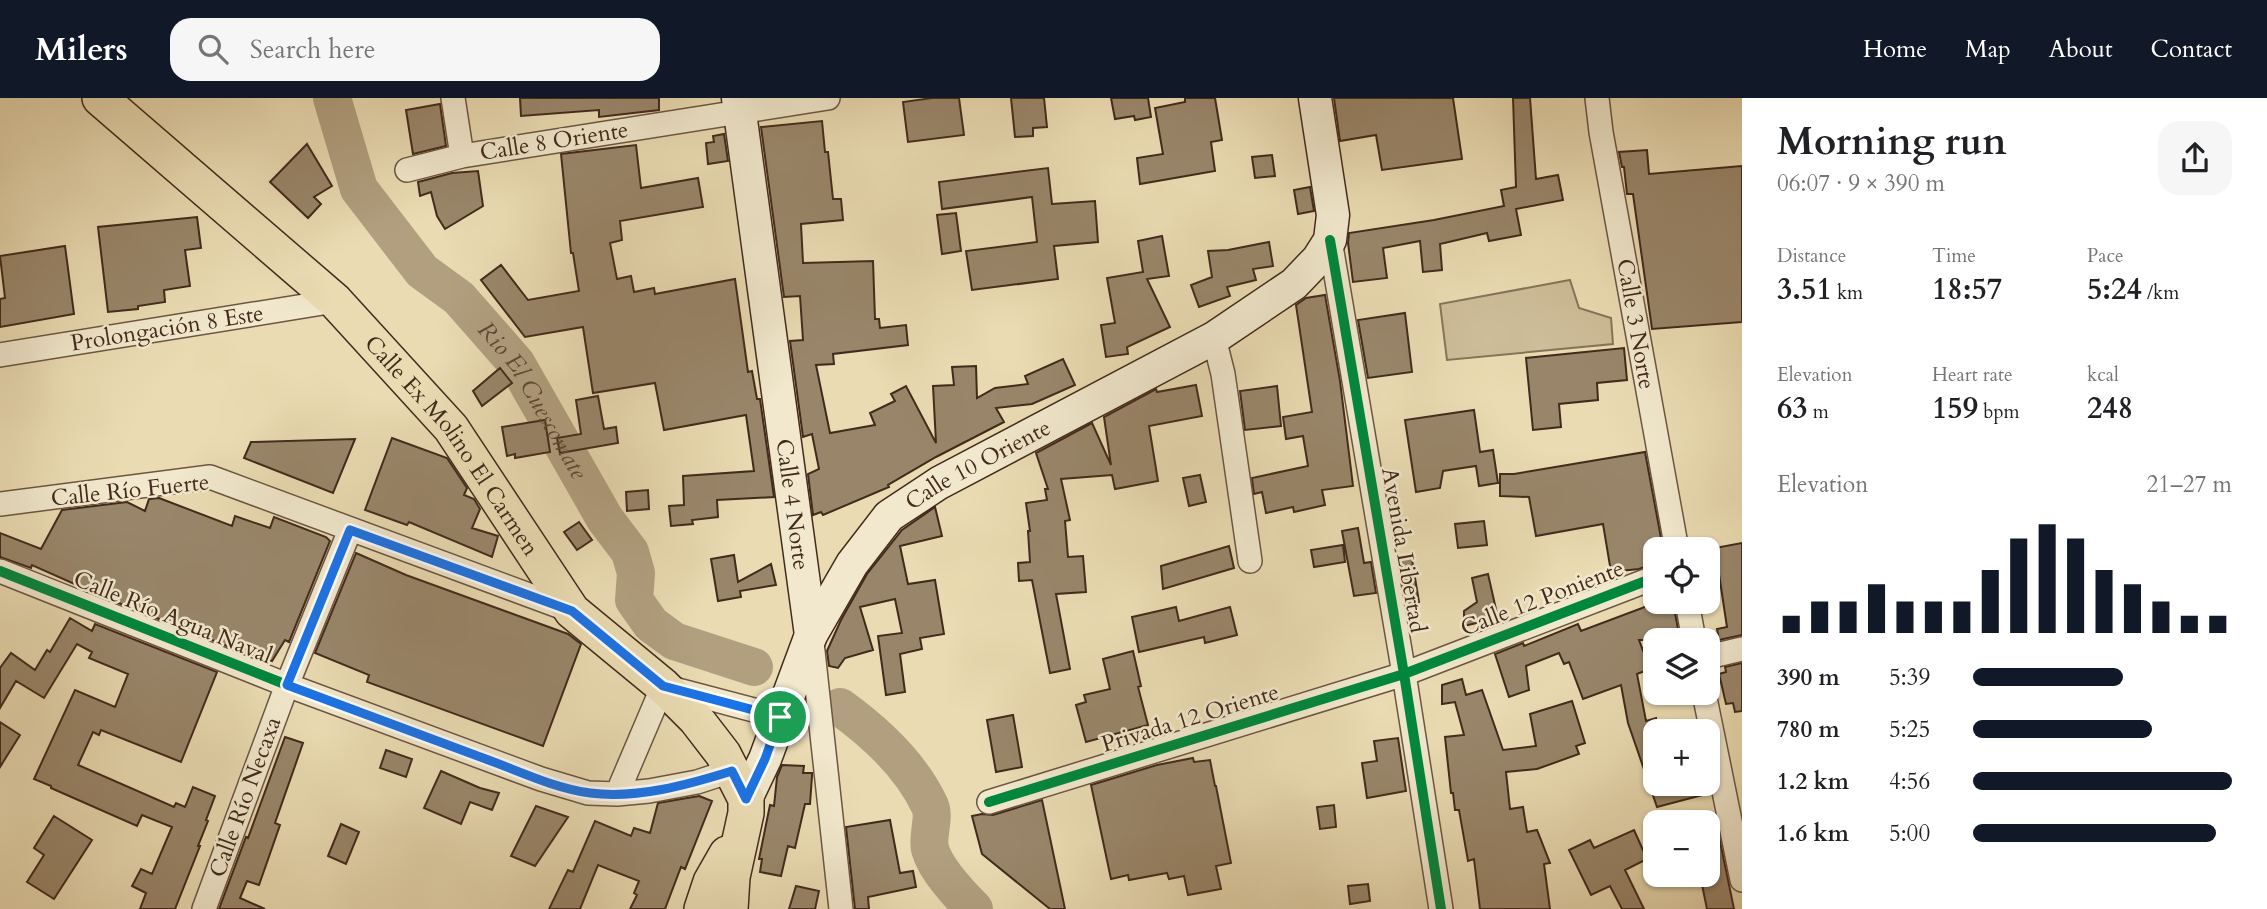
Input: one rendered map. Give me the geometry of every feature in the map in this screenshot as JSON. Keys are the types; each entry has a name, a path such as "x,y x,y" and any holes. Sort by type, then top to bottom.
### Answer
{"main road":[{"name":"Calle Ex Molino El Carmen","path":"100,98 335,301 451,428 572,611 663,686 696,719 723,754 739,800"},
{"name":"Avenida Libertad","path":"1315,98 1333,215 1330,240"},
{"name":"Calle 4 Norte","path":"739,104 811,635"},
{"name":"Calle 10 Oriente","path":"739,800 765,759 811,635 852,564 889,516 939,483 1214,338 1294,284 1318,259 1330,240"},
{"path":"702,909 739,800"},
{"path":"730,909 739,800"}],"street":[{"path":"453,98 462,156"},
{"name":"Calle 8 Oriente","path":"407,170 462,156 739,104 828,98"},
{"name":"Calle 3 Norte","path":"1597,98 1675,537"},
{"name":"Avenida Libertad","path":"1330,240 1441,909"},
{"name":"Prolongación 8 Este","path":"0,355 335,301"},
{"path":"1214,338 1223,374 1250,561"},
{"name":"Calle Río Fuerte","path":"0,504 210,477 572,611"},
{"name":"Calle Río Necaxa","path":"204,909 287,685 350,530"},
{"name":"Calle Río Agua Naval","path":"0,571 287,685 541,779 589,793 617,794 697,782 739,800"},
{"name":"Calle 12 Poniente","path":"1404,674 1643,582"},
{"name":"Calle 4 Norte","path":"811,635 841,909"},
{"path":"1720,654 1742,649"},
{"name":"Privada 12 Oriente","path":"989,802 1404,674"},
{"path":"617,794 663,686 780,717"},
{"path":"1706,705 1742,880"}],"shaded area":[{"path":"1570,280 1579,308 1611,318 1613,344 1447,360 1440,304"}],"building":[{"path":"520,98 659,98 659,110 599,117 599,110 521,116"},
{"path":"959,98 964,135 908,142 903,102"},
{"path":"1011,98 1044,98 1047,127 1033,128 1033,136 1015,137"},
{"path":"1111,98 1148,98 1151,117 1135,120 1134,116 1115,119"},
{"path":"1185,98 1215,98 1222,140 1211,142 1215,171 1140,184 1137,158 1163,154 1155,108 1185,102"},
{"path":"1334,98 1453,98 1462,159 1382,170 1376,135 1340,141"},
{"path":"1513,98 1530,98 1536,179 1558,175 1563,200 1516,209 1521,235 1489,241 1487,233 1440,244 1442,270 1423,272 1420,241 1383,248 1387,278 1353,282 1349,233 1504,206 1501,190 1516,187"},
{"path":"440,104 446,146 413,154 406,110"},
{"path":"822,121 833,199 841,199 843,220 801,224 803,263 873,261 875,319 879,319 880,328 906,325 908,345 833,354 834,364 816,365 830,433 875,425 870,413 895,401 891,394 906,386 936,443 933,386 954,385 952,367 976,366 977,398 995,388 1028,384 1025,376 1063,359 1075,385 1032,404 996,408 1004,422 936,457 888,485 889,487 823,515 821,512 813,515 808,474 819,469 812,434 803,437 790,341 803,340 800,296 784,297 761,127"},
{"path":"724,134 728,161 708,164 706,143 714,142 713,136"},
{"path":"307,144 332,186 314,197 321,204 308,218 270,182"},
{"path":"636,145 641,188 698,178 703,207 620,221 622,240 610,243 617,279 631,276 634,292 654,288 655,294 735,279 748,372 752,371 757,399 760,399 774,497 717,500 718,517 692,520 693,524 671,526 669,506 684,505 683,476 754,471 746,415 664,430 655,383 593,393 583,327 525,337 481,280 501,265 528,300 579,291 571,253 561,154"},
{"path":"1647,150 1649,174 1742,166 1742,322 1652,329 1633,194 1627,194 1624,167 1619,152"},
{"path":"1272,155 1275,176 1255,178 1252,157"},
{"path":"1048,168 1052,204 1095,201 1098,242 1054,246 1058,279 972,290 966,251 1037,242 1032,197 942,209 939,182"},
{"path":"478,171 483,206 445,229 437,216 431,192 420,196 418,182 452,173"},
{"path":"1310,187 1314,211 1298,214 1294,190"},
{"path":"956,213 961,251 942,254 937,215"},
{"path":"197,217 201,248 185,250 190,286 164,290 165,302 138,306 138,309 108,312 98,227"},
{"path":"1162,236 1169,276 1147,279 1170,327 1127,347 1128,354 1106,357 1101,325 1115,323 1107,278 1143,272 1138,241"},
{"path":"1269,242 1273,266 1253,269 1256,280 1227,287 1230,296 1199,307 1191,285 1212,277 1208,251"},
{"path":"65,246 74,314 0,327 0,299 5,298 0,256"},
{"path":"1325,295 1340,381 1353,486 1322,490 1325,505 1294,512 1293,507 1266,513 1262,492 1254,494 1252,478 1308,466 1303,436 1286,439 1283,417 1312,412 1296,305 1306,298"},
{"path":"1405,313 1412,372 1368,378 1358,320"},
{"path":"1624,348 1627,380 1597,383 1598,400 1559,404 1561,427 1533,430 1526,358"},
{"path":"500,368 512,383 482,406 473,391"},
{"path":"1196,385 1202,416 1149,426 1158,481 1115,489 1112,475 1061,479 1070,520 1065,521 1068,557 1083,556 1086,592 1056,594 1070,669 1050,673 1032,580 1019,581 1018,563 1030,562 1026,503 1047,500 1045,489 1048,489 1036,453 1092,423 1111,465 1104,417 1156,389 1157,392"},
{"path":"1277,386 1281,426 1245,430 1240,391"},
{"path":"598,396 604,429 616,427 618,443 560,453 557,438 581,434 576,400"},
{"path":"1474,410 1480,452 1493,450 1498,483 1479,486 1476,466 1443,471 1440,488 1416,492 1405,420"},
{"path":"545,420 550,452 515,458 515,454 507,456 502,427"},
{"path":"392,438 447,458 467,488 464,495 474,499 480,509 472,528 498,536 492,557 409,522 407,525 365,510"},
{"path":"355,439 333,493 244,458 251,442"},
{"path":"1645,452 1661,537 1643,537 1643,568 1611,572 1603,524 1536,536 1529,497 1500,496 1500,474 1514,474"},
{"path":"1200,475 1206,502 1189,506 1183,478"},
{"path":"648,490 649,509 627,511 626,492"},
{"path":"159,498 232,526 235,516 270,528 274,517 326,537 330,541 289,642 285,640 272,661 106,598 32,565 31,568 0,557 0,533 41,549 62,510 127,502 145,511 149,499"},
{"path":"935,507 942,536 900,546 908,584 935,580 944,634 920,638 922,649 900,654 905,692 886,695 878,636 902,633 895,599 860,607 873,650 845,658 838,668 829,666 827,651 867,574 902,530"},
{"path":"1484,521 1487,545 1458,548 1455,524"},
{"path":"579,522 592,540 577,550 564,532"},
{"path":"1358,528 1364,563 1371,562 1376,593 1354,596 1342,531"},
{"path":"1742,543 1742,635 1720,640 1720,628 1727,627 1720,581 1720,547"},
{"path":"1343,545 1345,562 1314,567 1311,550"},
{"path":"1229,546 1234,568 1163,589 1161,566"},
{"path":"356,553 406,575 568,634 581,644 543,746 367,682 369,675 315,653"},
{"path":"1411,554 1419,602 1406,604 1398,557"},
{"path":"734,555 738,582 771,564 776,585 740,591 741,597 718,601 711,559"},
{"path":"1488,574 1498,618 1464,626 1464,611 1477,602 1472,578"},
{"path":"1176,607 1179,621 1230,607 1237,635 1205,643 1204,637 1139,652 1132,617"},
{"path":"1643,608 1643,614 1675,614 1678,628 1643,628 1643,640 1639,640 1643,651 1643,672 1637,674 1646,719 1643,719 1643,766 1628,723 1621,685 1583,699 1569,662 1564,664 1559,653 1526,666 1529,690 1509,697 1495,654 1523,643 1524,646 1578,624 1581,631"},
{"path":"70,618 92,631 95,624 217,672 181,762 101,730 99,735 93,732 78,765 174,807 176,803 185,807 193,787 215,796 200,846 175,909 140,909 146,893 132,886 141,869 152,874 172,827 142,815 137,826 34,779 75,690 115,707 128,674 89,658 92,652 77,644 44,698 16,681 0,708 0,668 11,653 35,670 47,650 50,652"},
{"path":"1133,651 1141,686 1138,687 1148,725 1086,742 1076,705 1086,702 1084,695 1110,689 1103,659"},
{"path":"1742,663 1742,711 1735,712 1733,703 1726,704 1720,678 1720,674 1726,672 1725,667"},
{"path":"1462,679 1466,695 1482,690 1503,750 1536,746 1530,714 1572,701 1585,743 1576,746 1579,754 1537,769 1506,772 1510,809 1523,807 1527,832 1537,830 1550,863 1544,864 1550,909 1480,909 1474,859 1468,861 1459,810 1455,810 1451,793 1445,737 1464,735 1455,702 1442,704 1442,685"},
{"path":"1013,715 1022,767 996,772 987,720"},
{"path":"0,722 20,735 0,767"},
{"path":"285,737 303,743 275,823 280,825 259,885 247,881 240,898 265,909 219,909 246,837 248,838"},
{"path":"1398,738 1406,791 1367,798 1362,763 1377,761 1374,741"},
{"path":"386,750 412,759 406,777 380,768"},
{"path":"1193,758 1194,762 1210,760 1216,786 1231,863 1216,866 1221,889 1188,895 1184,876 1169,879 1167,873 1129,880 1128,875 1111,879 1091,785 1157,765"},
{"path":"782,765 804,766 803,773 812,773 812,776 810,804 805,804 795,848 788,846 781,876 760,872 762,859 759,859 770,805 774,806 777,777"},
{"path":"441,771 499,793 492,810 470,802 461,824 424,808"},
{"path":"699,796 712,801 685,869 681,867 665,909 630,909 637,895 634,893 639,881 598,865 580,909 549,909 568,870 573,872 595,821 631,836 634,828 650,833 658,803"},
{"path":"1653,796 1699,796 1657,807"},
{"path":"1042,800 1065,909 1050,909 982,854 972,816 993,815"},
{"path":"1334,805 1336,827 1320,829 1317,807"},
{"path":"536,806 568,817 535,866 511,856"},
{"path":"54,816 92,840 54,899 27,882 44,855 34,848"},
{"path":"890,820 900,873 913,871 916,887 868,897 869,909 855,909 846,827"},
{"path":"341,824 359,832 346,864 328,856"},
{"path":"1634,830 1643,850 1643,861 1625,870 1644,909 1622,909 1610,886 1591,895 1569,850 1590,840 1594,848"},
{"path":"1720,841 1734,909 1707,909 1702,887 1720,887"},
{"path":"1368,884 1370,901 1350,904 1348,886"},
{"path":"796,886 819,891 815,909 789,909"}],"waterway":[{"name":"Rio El Cuescomate","path":"332,98 359,189 422,271 459,298 516,363 605,519 630,552 636,573 634,600 651,624 674,641 754,667"},
{"name":"Rio El Cuescomate","path":"840,707 879,739 913,777 930,806 929,844 933,857 949,881 974,909"}],"cycle path":[{"path":"1330,240 1441,909"},
{"path":"0,571 287,685 541,779 588,793 649,791 697,782 731,771"},
{"path":"989,802 1404,674 1643,582"}],"route":[{"path":"350,530 572,611 663,686 780,717 765,759 746,799 732,771 697,782 649,791 589,793 541,779 287,685 350,530"}]}
